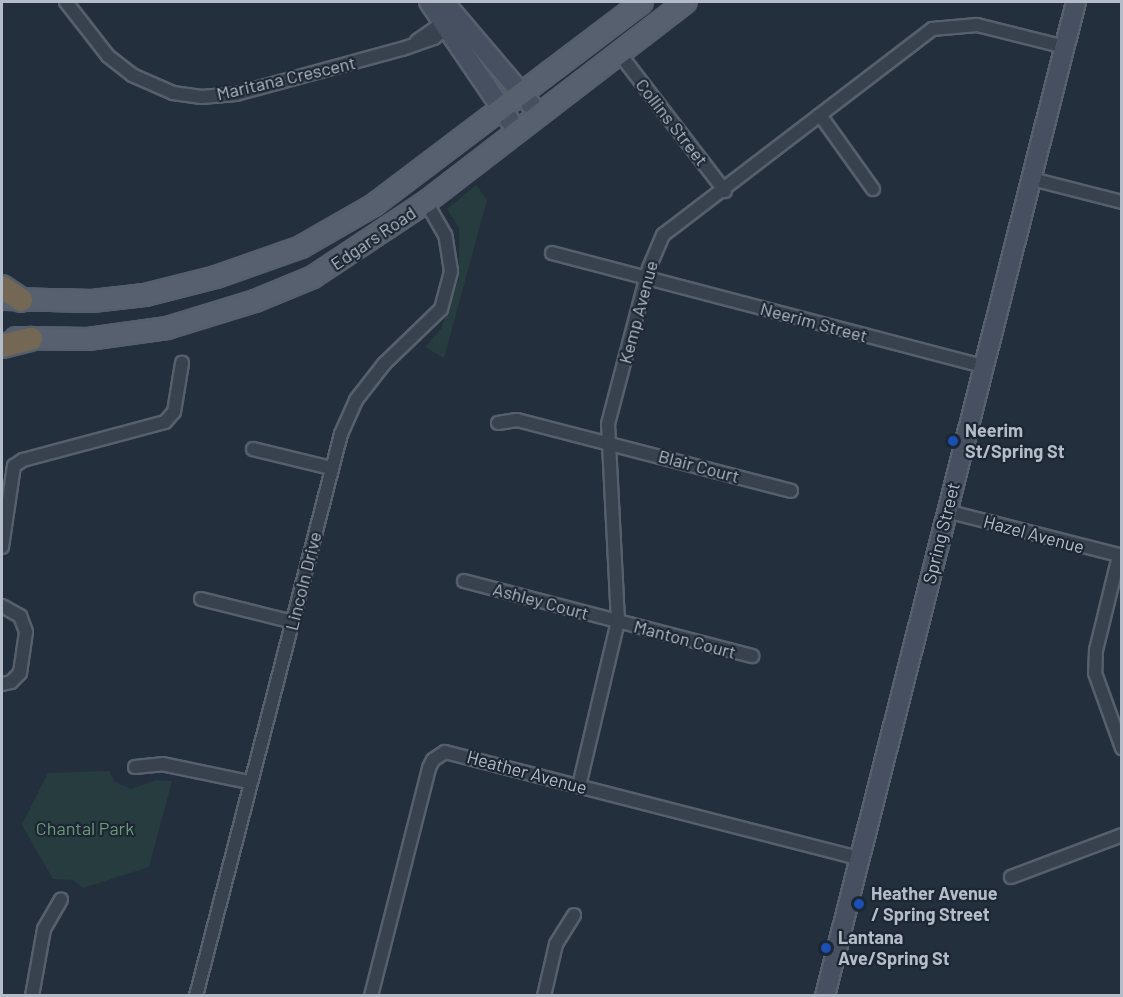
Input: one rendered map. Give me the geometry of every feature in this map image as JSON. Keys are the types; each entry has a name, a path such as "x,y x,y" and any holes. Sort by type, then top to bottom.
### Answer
{"highway":[{"path":"2,287 11,299"},
{"path":"2,346 31,339"}],"main road":[{"name":"Edgars Road","path":"11,299 92,300 146,295 216,277 301,247 374,205 642,2"},
{"name":"Edgars Road","path":"2,337 88,339 137,333 191,322 255,301 312,277 426,202 686,2"}],"street":[{"name":"Maritana Crescent","path":"66,2 108,56 144,82 187,95 236,94 411,46 459,15"},
{"path":"429,2 443,27 517,131"},
{"path":"444,2 459,15 524,92 539,114"},
{"name":"Spring Street","path":"825,996 1076,2"},
{"name":"Kemp Avenue","path":"579,786 618,621 607,442 646,278 663,235 725,191 820,114 932,29 977,26 1065,47"},
{"name":"Collins Street","path":"619,52 725,191"},
{"path":"820,114 873,189"},
{"path":"1032,178 1122,202"},
{"name":"Lincoln Drive","path":"196,996 331,468 356,400 384,364 441,309 450,271 446,235 426,202"},
{"name":"Neerim Street","path":"552,254 983,366"},
{"path":"2,547 14,466 23,460 58,454 168,420 174,411 182,363"},
{"name":"Blair Court","path":"498,423 517,420 790,491"},
{"path":"253,448 331,468"},
{"name":"Hazel Avenue","path":"946,511 1120,556"},
{"path":"1120,556 1096,650 1095,673 1122,748"},
{"name":"Ashley Court","path":"464,581 618,621"},
{"path":"201,599 293,622"},
{"path":"2,606 20,616 26,632 20,673 11,682 2,684"},
{"name":"Manton Court","path":"618,621 752,656"},
{"name":"Heather Avenue","path":"371,996 433,760 445,752 858,858"},
{"path":"135,767 162,764 249,782"},
{"path":"1011,876 1122,835"},
{"path":"32,996 44,930 61,898"},
{"path":"544,996 556,944 574,915"}],"green space":[{"path":"476,185 487,200 444,358 425,347 441,329 459,279 459,228 447,209"},
{"name":"Chantal Park","path":"109,771 115,782 131,789 156,780 172,781 149,867 83,888 73,880 53,879 22,825 48,773"}],"place":[{"name":"Neerim St/Spring St","path":"953,441"},
{"name":"Heather Avenue / Spring Street","path":"859,904"},
{"name":"Lantana Ave/Spring St","path":"826,948"}]}
